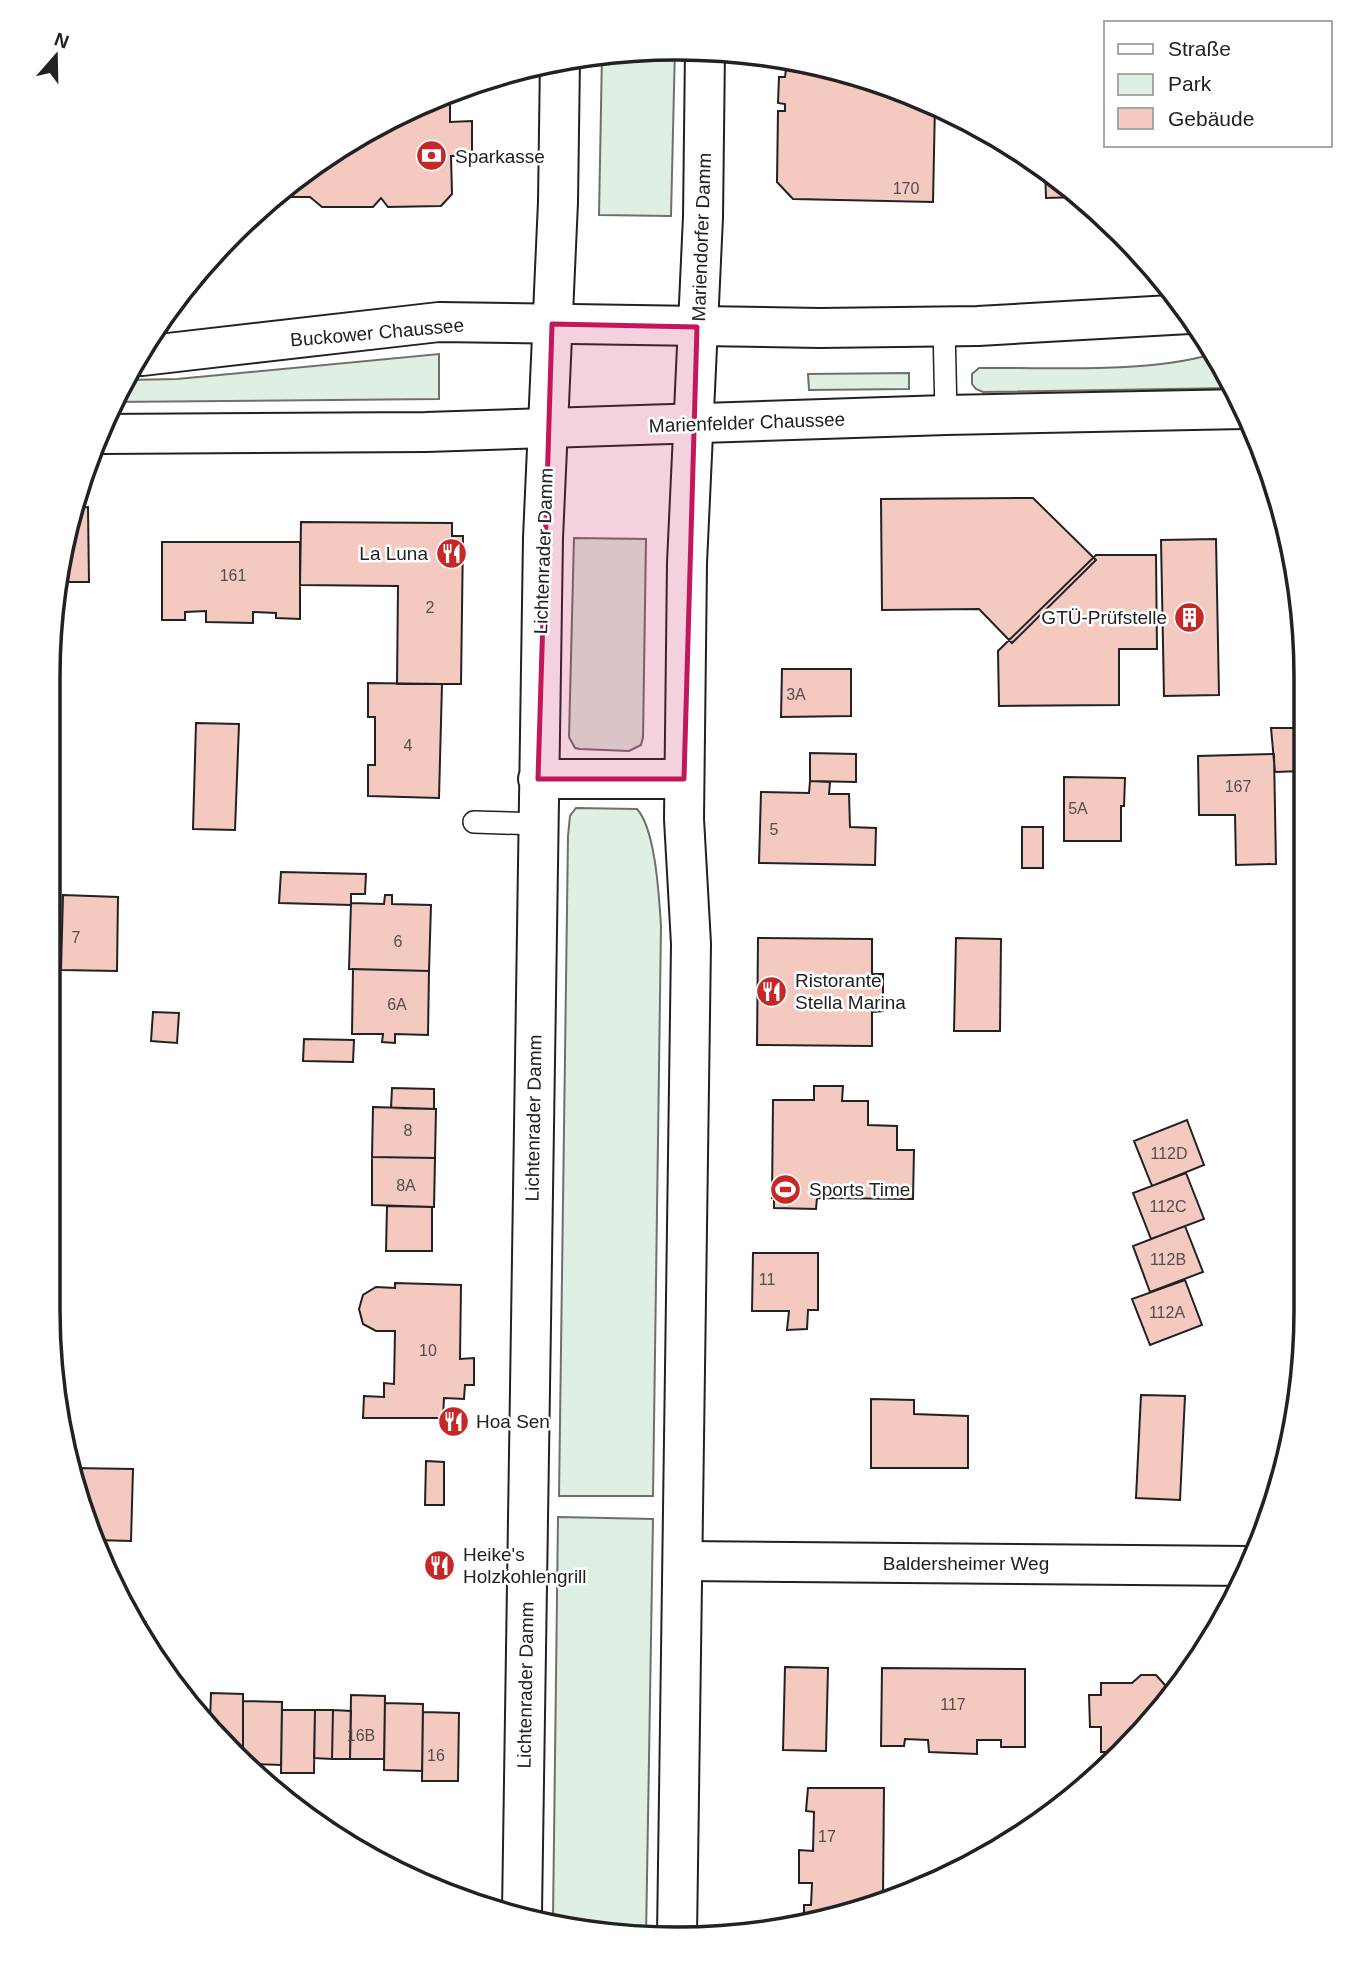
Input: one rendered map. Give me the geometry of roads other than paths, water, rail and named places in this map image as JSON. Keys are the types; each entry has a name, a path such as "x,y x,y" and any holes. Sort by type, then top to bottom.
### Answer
{"main road":[{"name":"Mariendorfer Damm","path":"693,424 703,217 705,61"},
{"path":"552,324 558,202 560,70"},
{"path":"698,327 944,326 1176,315"},
{"name":"Buckower Chaussee","path":"150,355 439,322 698,327"},
{"name":"Lichtenrader Damm","path":"522,1907 538,779 543,530 552,324"},
{"name":"Marienfelder Chaussee","path":"548,428 1232,409"},
{"path":"677,1927 691,944 684,779 687,563 693,424"},
{"path":"109,434 426,432 548,428"},
{"path":"538,779 684,779"},
{"name":"Baldersheimer Weg","path":"683,1561 1238,1566"}],"lane":[{"path":"944,326 946,415"},
{"path":"474,821 538,824"}],"place":[{"name":"Sparkasse","path":"432,156"},
{"name":"La Luna","path":"451,553"},
{"name":"GTÜ-Prüfstelle","path":"1190,617"},
{"name":"Ristorante Stella Marina","path":"772,991"},
{"name":"Sports Time","path":"786,1189"},
{"name":"Hoa Sen","path":"453,1421"},
{"name":"Heike's Holzkohlengrill","path":"440,1565"}]}
